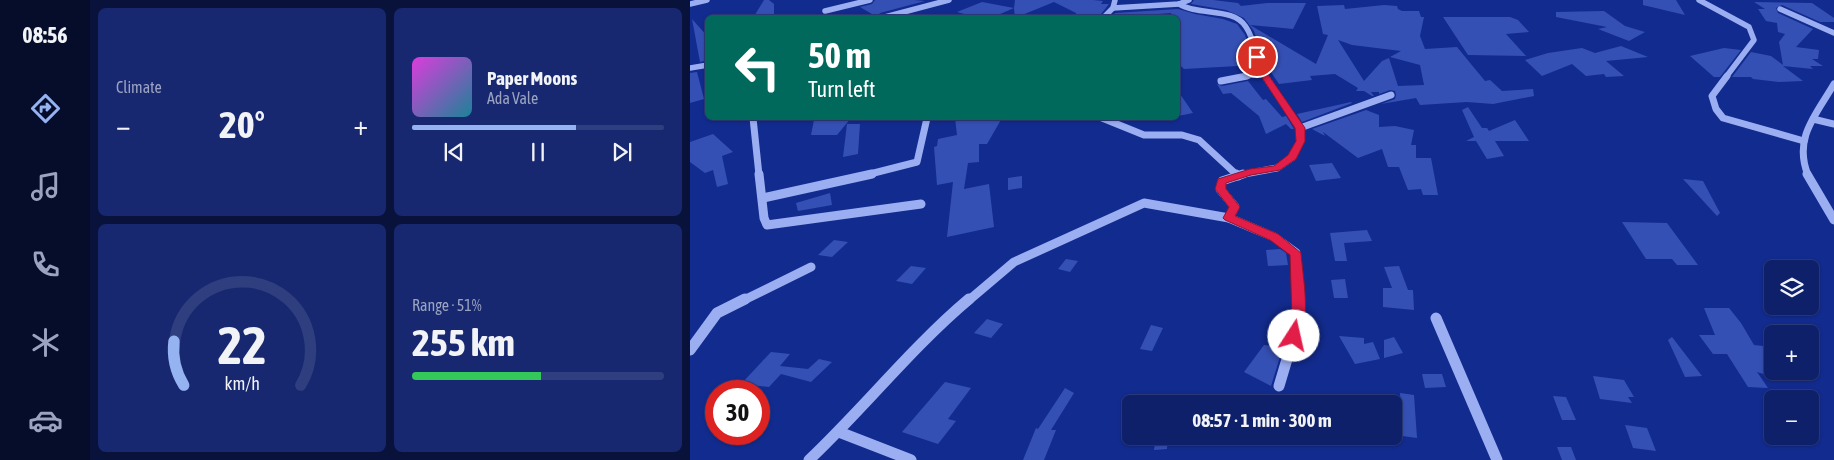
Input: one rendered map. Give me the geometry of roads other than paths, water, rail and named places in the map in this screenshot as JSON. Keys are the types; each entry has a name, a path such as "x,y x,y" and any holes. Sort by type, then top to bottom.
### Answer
{"street":[{"path":"690,4 707,0"},
{"path":"825,12 870,0"},
{"path":"892,15 949,0"},
{"path":"1106,15 1113,8 1115,0"},
{"path":"1113,8 1179,4 1189,0"},
{"path":"1699,0 1749,27 1754,40 1712,96 1716,109 1723,118 1804,141"},
{"path":"1179,4 1188,9 1234,16 1246,26 1263,73 1300,128 1301,141 1292,157 1277,168 1222,181 1220,189 1235,207 1228,218"},
{"path":"1780,9 1834,33"},
{"path":"1826,29 1834,29"},
{"path":"690,68 705,66"},
{"path":"1222,81 1263,73"},
{"path":"1834,84 1813,119 1802,148 1809,175 1816,192 1834,220"},
{"path":"1300,128 1391,95"},
{"path":"1813,119 1834,124"},
{"path":"753,120 764,218 767,225 921,204"},
{"path":"763,198 900,168 917,162 927,120"},
{"path":"1105,120 1111,124 1144,135 1182,135 1199,140 1238,176"},
{"path":"809,460 839,432 941,322 1014,262 1144,203 1228,218 1274,237 1296,253 1299,319 1280,386"},
{"path":"690,350 717,313 811,267"},
{"path":"1436,318 1497,460"},
{"path":"839,432 911,460"}]}
